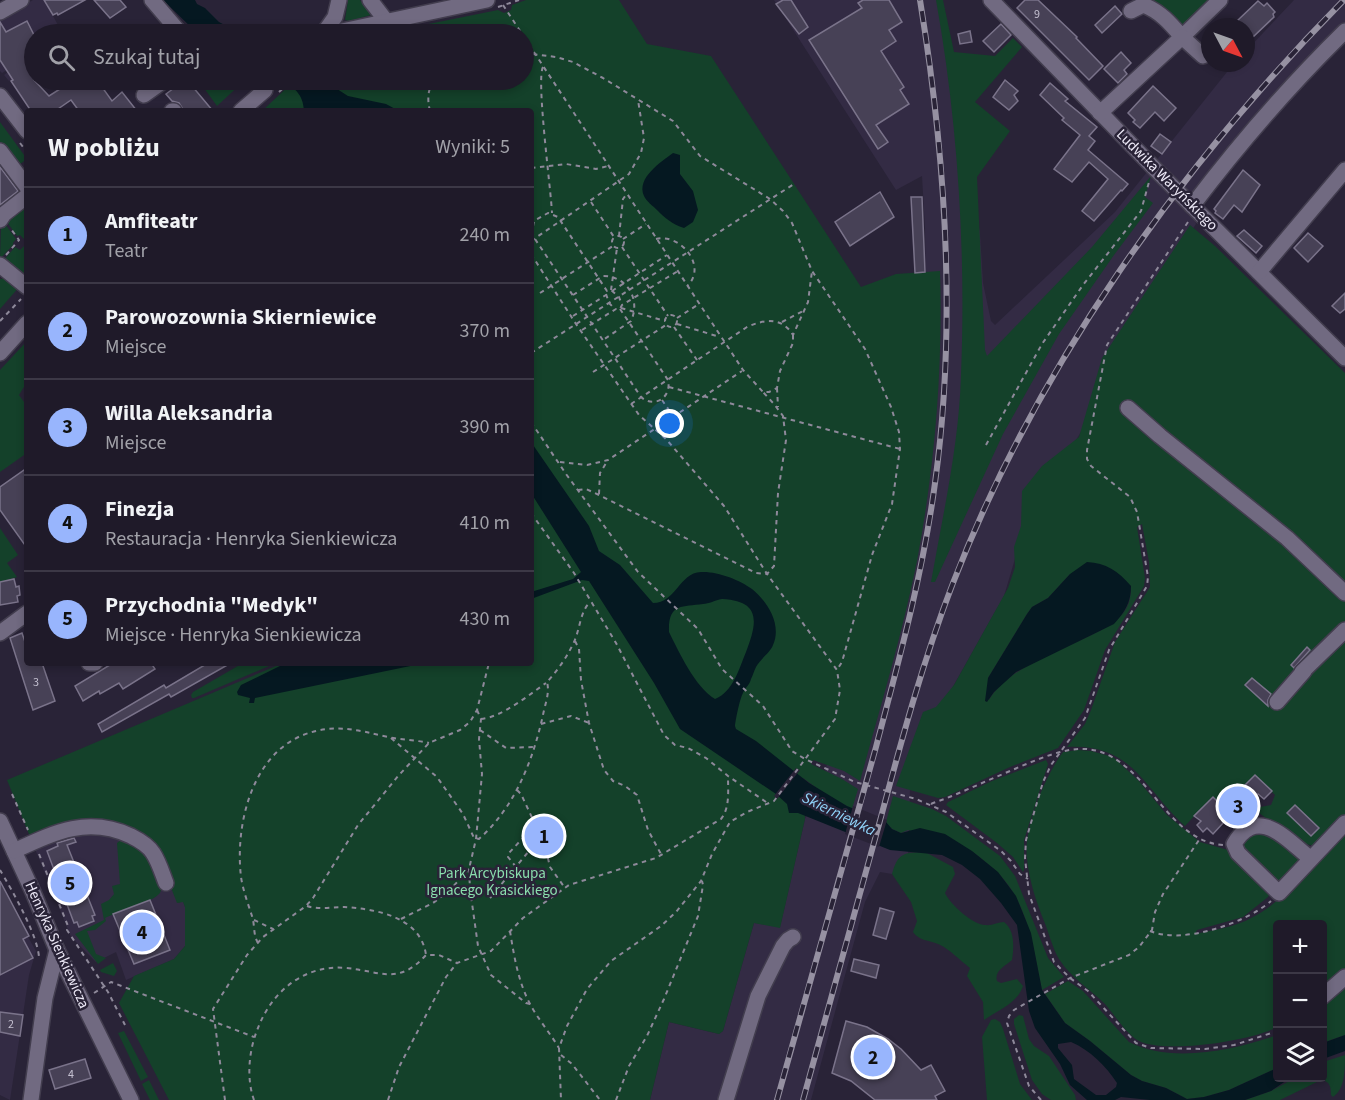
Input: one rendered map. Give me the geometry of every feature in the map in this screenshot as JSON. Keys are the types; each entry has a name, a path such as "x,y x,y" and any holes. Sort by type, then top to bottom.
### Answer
{"street":[{"path":"0,12 21,0"},
{"path":"152,0 172,24"},
{"path":"330,24 335,17 339,0"},
{"path":"370,0 387,22"},
{"path":"377,24 487,0"},
{"name":"Ludwika Waryńskiego","path":"991,0 1155,169 1191,212 1259,272 1345,358"},
{"path":"1100,113 1220,0"},
{"path":"1131,11 1143,5 1150,8 1166,19 1201,54"},
{"path":"1191,212 1260,122 1345,30"},
{"path":"144,95 151,90"},
{"path":"245,108 268,94"},
{"path":"0,96 24,126"},
{"path":"0,151 24,183"},
{"path":"1259,272 1345,170"},
{"path":"1,217 24,198"},
{"path":"0,263 24,284"},
{"path":"0,339 24,315"},
{"path":"0,353 24,326"},
{"path":"1128,408 1287,538 1345,593"},
{"path":"0,633 24,615"},
{"path":"1277,702 1345,630"},
{"name":"Henryka Sienkiewicza","path":"0,821 8,847 130,1100"},
{"path":"1311,859 1275,830 1263,825 1252,826 1234,844 1238,853 1279,893 1345,823"},
{"path":"8,847 33,842 63,830 87,825 101,826 123,832 148,846 159,864 166,883"},
{"path":"726,1100 761,988 783,946 794,937"},
{"path":"30,1100 45,998 57,950"},
{"path":"1327,993 1345,977"}],"path":[{"path":"515,24 503,5 519,0"},
{"path":"534,53 743,370 783,416 786,440 778,493 777,546 774,566 767,574"},
{"path":"534,53 573,62 673,121 705,160 770,200 783,212 792,223 812,271 842,313 874,368 896,420 900,449 892,504 872,555 842,662 837,670"},
{"path":"543,67 540,72 553,213 562,221 609,292 619,297"},
{"path":"268,94 275,90"},
{"path":"428,90 429,108"},
{"path":"638,100 644,129 643,146 629,174 619,183 535,238 641,397 648,402 662,400"},
{"path":"534,168 566,164 596,169 608,166"},
{"path":"986,445 1042,344 1083,285 1141,211 1155,169"},
{"path":"534,351 794,184"},
{"path":"619,236 623,199 626,195"},
{"path":"591,201 614,237"},
{"path":"1191,212 1107,345 1087,450 1087,459 1091,466 1130,497 1137,512 1148,577 1147,586 1109,650 1085,718 1047,773 1026,840 1025,858 1029,894 1052,958 1070,978 1088,991 1130,1039 1142,1046 1205,1049 1234,1045 1273,1033"},
{"path":"534,219 543,214 553,213"},
{"path":"0,263 19,240 1,217"},
{"path":"623,239 646,224"},
{"path":"614,237 619,236 623,239"},
{"path":"613,246 614,237"},
{"path":"623,239 622,247 668,316"},
{"path":"656,239 672,239 689,252 694,267 693,276 687,286"},
{"path":"540,293 613,246"},
{"path":"613,246 622,247"},
{"path":"609,303 617,248"},
{"path":"572,316 667,255"},
{"path":"534,258 639,415 654,428 720,501 767,574 837,670 840,690 838,713 774,801 730,822 712,854 701,881 662,926 611,961 601,972 576,1007 559,1048"},
{"path":"582,330 678,271"},
{"path":"779,409 777,387 780,370 808,302 812,271"},
{"path":"573,295 599,277 613,277 624,283 630,290 634,297 635,312 629,323 603,340"},
{"path":"0,321 24,295"},
{"path":"619,297 620,308 668,380 669,387 662,400"},
{"path":"609,303 666,323 669,327 676,325 721,337"},
{"path":"697,360 676,325 677,318 699,304"},
{"path":"631,404 724,342 759,322 782,322 804,310"},
{"path":"668,316 674,315 677,318"},
{"path":"593,372 666,323 668,316"},
{"path":"782,322 793,335"},
{"path":"560,462 587,465 608,460 743,370"},
{"path":"669,387 900,449"},
{"path":"763,393 777,387"},
{"path":"662,400 673,416"},
{"path":"534,426 638,572 698,629 717,663 771,716 788,746 805,759 855,782 931,804 993,844 1011,861 1020,874 1028,879"},
{"path":"599,495 600,473 608,460"},
{"path":"578,490 586,489 756,573 767,574"},
{"path":"534,517 573,573 616,643 664,735 675,745 688,748 706,758 769,804"},
{"path":"481,719 492,717 526,698 547,682 562,664 575,641 583,615 590,602"},
{"path":"575,641 579,649 589,723 606,775 637,795 648,830 662,855"},
{"path":"225,1100 213,1022 213,1009 216,1003 247,954 273,928 314,898 368,811 416,757 429,743 460,730 470,722 477,710 488,666"},
{"path":"476,839 486,831 517,790 541,724 548,691 547,682"},
{"path":"477,710 481,719 479,739 482,774 476,839 470,869 474,920 481,955 488,970 494,978 530,1004"},
{"path":"541,724 571,716 589,723"},
{"path":"258,943 255,939 254,920 248,906 242,877 240,852 248,798 263,769 290,741 319,731 347,728 391,738 429,743"},
{"path":"480,729 506,748 533,747"},
{"path":"391,738 416,757 448,790 463,814 472,836 476,839"},
{"path":"931,804 1062,750 1091,749 1113,756 1135,774 1169,813 1200,840 1213,844 1234,844"},
{"path":"388,1100 399,1067 446,977 457,963 491,951 523,918 565,888 662,855 723,816 728,801 728,776"},
{"path":"517,790 535,824 532,836 535,845 546,850 550,867 565,888"},
{"path":"12,794 68,926 67,930 104,987 125,1025"},
{"path":"723,816 730,822"},
{"path":"516,867 508,854 522,839 532,836"},
{"path":"1041,1100 1029,1086 1007,1019 1014,1010 1070,978 1129,955 1139,947 1150,931 1163,894 1200,840"},
{"path":"489,898 535,845"},
{"path":"401,919 433,903 449,891 470,869"},
{"path":"0,870 38,948 38,969"},
{"path":"616,1100 629,1066 647,1036 664,999 698,916 703,885 701,881"},
{"path":"1150,931 1158,935 1181,935 1244,919 1255,914 1279,893"},
{"path":"306,906 365,909 401,919 418,935 426,955"},
{"path":"254,920 273,928"},
{"path":"510,931 515,965 530,1004 559,1048 561,1100"},
{"path":"426,955 439,956 457,963"},
{"path":"254,1100 250,1085 254,1038 268,1006 286,987 306,973 333,967 374,974 393,974 405,971 419,963 426,955"},
{"path":"92,993 111,982 254,1038"},
{"path":"561,1055 572,1064 600,1100"}],"shaded area":[{"path":"33,0 44,0 57,24 24,24 24,72 9,81 4,75 8,72 7,70 2,73 0,71 0,19"},
{"path":"774,0 942,0 961,105 980,234 983,283 991,321 995,325 1115,212 1227,72 1255,72 1255,41 1294,0 1345,0 1345,41 1311,72 1192,209 1196,224 1113,345 1101,398 1024,528 1004,596 951,690 910,789 908,860 892,874 880,872 865,902 811,1100 650,1100 669,1022 719,1034 723,1031 754,923 780,927 805,819 822,783 853,666 926,316 922,176 896,190"},
{"path":"86,821 157,852 178,903 183,901 185,907 185,946 174,959 126,980 116,952 96,962 71,937 31,839"},
{"path":"0,888 36,951 29,975 10,1100 0,1095"}],"green space":[{"path":"348,0 360,0 371,15 345,20"},
{"name":"Park Arcybiskupa Ignacego Krasickiego","path":"526,0 619,0 647,44 711,56 861,287 896,274 940,271 939,380 929,489 917,561 898,644 860,781 844,771 813,760 811,764 858,789 852,809 803,778 805,819 780,928 754,923 723,1031 719,1034 669,1022 650,1100 169,1100 119,1003 134,976 174,959 185,946 183,902 177,903 157,852 103,822 31,839 7,780 276,666 534,666 534,108 265,108 284,90 534,90 534,24 429,24 498,10 504,13 511,10 512,5"},
{"path":"936,0 943,0 954,52 995,56 1013,38 1022,47 975,102 1010,131 977,177 987,356 1092,247 1151,176 1145,197 1153,203 1059,334 1003,434 935,582 931,582 957,427 962,328 959,187 950,93"},
{"path":"1143,0 1213,0 1181,30"},
{"path":"205,90 234,90 217,106"},
{"path":"0,122 24,155 24,161 16,167 0,146"},
{"path":"24,204 24,239 20,235 17,236 7,222 7,217"},
{"path":"5,224 16,239 0,259 1,225"},
{"path":"1190,225 1215,246 1345,373 1345,590 1238,501 1345,599 1345,626 1299,673 1270,708 1276,706 1345,635 1345,818 1315,846 1301,843 1259,813 1260,807 1271,805 1275,795 1255,775 1225,809 1212,797 1185,826 1147,783 1122,760 1107,752 1067,747 1085,724 1115,642 1150,587 1149,562 1142,524 1137,527 1145,578 1144,586 1105,650 1084,710 1058,748 945,797 938,798 896,786 923,712 936,707 954,685 1008,588 1015,567 1014,547 1021,526 1022,491 1042,466 1079,437 1102,358","holes":["1070,574 1131,586 1126,609 1121,616 1106,627 1019,671 997,689 989,700 988,678 1027,614 1032,607 1048,598","1295,805 1318,828 1312,835 1287,813"]},
{"path":"24,246 24,277 3,261 15,247 20,250"},
{"path":"9,277 20,286 0,309 0,279"},
{"path":"24,344 24,387 19,395 24,402 24,455 0,472 0,370"},
{"path":"0,528 18,555 7,563 17,577 0,582"},
{"path":"238,666 269,666 192,698 193,692"},
{"path":"1091,751 1113,757 1138,780 1167,815 1200,842 1228,850 1270,893 1243,917 1197,930 1195,934 1225,928 1265,910 1302,878 1345,830 1345,969 1327,985 1327,920 1273,920 1273,1029 1229,1041 1187,1046 1151,1045 1134,1038 1105,1004 1074,977 1059,959 1038,906 1029,875 1027,847 1032,818 1049,775 1063,752"},
{"path":"1046,760 1048,764 1024,840 1023,872 1013,857 997,843 946,805 992,781"},
{"path":"893,796 946,816 1000,856 1015,876 1048,958 1064,977 1042,990 1026,922 1012,891 1002,877 970,851 908,830 901,833 892,829 886,822"},
{"path":"1266,829 1302,862 1280,883 1275,881 1243,847 1252,835"},
{"path":"121,840 136,844 149,854 159,873 161,890 156,897 105,918 106,921 95,930 87,931 96,954 106,958 98,964 75,934 104,920 101,904 114,894 112,886 120,884 117,843"},
{"path":"925,852 953,867 955,874 945,893 957,908 968,918 980,924 990,925 1004,922 1012,934 1012,960 996,977 1001,983 1017,979 1023,986 1012,1002 984,1020 983,1002 967,976 970,968 942,946 915,935 913,932 917,921 911,902 892,874 897,861 903,855"},
{"path":"113,963 117,971 114,976 101,972 100,970"},
{"path":"1068,981 1083,991 1129,1042 1146,1049 1183,1053 1223,1050 1273,1036 1273,1070 1229,1090 1187,1099 1166,1088 1131,1075 1065,1023 1045,994"},
{"path":"1345,984 1345,1035 1327,1041 1327,1028 1327,1000"},
{"path":"1019,1015 1023,1016 1029,1039 1034,1046 1049,1056 1076,1100 1051,1100 1042,1094 1032,1080 1014,1024 1014,1019"},
{"path":"995,1019 1000,1022 1003,1029 1020,1084 1032,1100 987,1100 982,1037 991,1020"},
{"path":"124,1031 148,1077 141,1081 118,1033"},
{"path":"1345,1055 1342,1084 1333,1097 1326,1082 1327,1061"},
{"path":"149,1080 159,1100 150,1100 142,1084"},
{"path":"1288,1082 1317,1082 1280,1100 1245,1100 1271,1091"}],"water":[{"path":"163,0 195,0 223,24 188,24"},
{"path":"296,90 339,90 348,96 386,104 393,108 304,108"},
{"path":"673,153 680,155 680,174 693,191 698,210 693,222 684,228 672,223 646,200 642,189 651,171"},
{"name":"Skierniewka","path":"534,446 589,526 599,551 620,565 653,603 661,602 687,577 701,572 735,579 758,594 772,614 775,622 775,637 772,648 755,668 743,694 736,718 736,729 756,741 809,783 847,806 886,822 892,829 901,833 920,828 945,834 972,851 998,872 1016,896 1031,933 1042,990 1065,1023 1131,1075 1166,1088 1187,1099 1229,1090 1273,1070 1273,1082 1284,1082 1271,1091 1245,1100 1150,1100 1121,1097 1115,1100 1087,1100 1070,1085 1060,1064 1035,1028 1029,1011 1017,925 980,879 962,865 942,855 890,850 798,813 789,813 787,804 776,794 680,729 654,683 589,581 582,580 534,598 534,591 573,579 581,572 534,498","holes":["722,599 744,604 753,615 753,632 735,679 731,686 715,699 701,686 688,668 669,632 671,616 678,608","1071,1042 1091,1054 1117,1083 1116,1087 1106,1095 1096,1095 1074,1079 1072,1065 1058,1048 1058,1044"]},
{"path":"1087,562 1111,569 1131,586 1129,602 1121,615 1114,624 1016,672 994,692 987,702 985,701 988,678 1032,607 1048,598 1070,574"},
{"path":"280,666 410,666 255,698 254,703 249,703 250,698 238,695 237,692 241,685"},
{"path":"1345,1035 1345,1051 1327,1058 1327,1042"}],"pier":[{"path":"796,768 800,770 777,799 774,796"},
{"path":"853,806 887,820 879,847 845,834"}],"building":[{"path":"44,0 85,0 58,15 57,13 53,15"},
{"path":"94,0 120,0 126,7 110,18"},
{"path":"783,0 791,0 808,27 799,34 776,4"},
{"path":"863,0 889,0 902,22 889,30 896,41 881,51 904,87 900,90 909,104 876,125 888,142 878,149 809,40 862,8 858,3"},
{"path":"1025,0 1038,0 1077,37 1103,66 1089,80 1017,8"},
{"path":"1258,1 1264,6 1267,3 1275,12 1274,17 1255,35 1255,18 1240,18"},
{"path":"1115,6 1122,14 1102,33 1095,25"},
{"path":"27,21 28,24 24,24 24,90 43,90 49,96 58,90 104,90 112,101 122,92 135,108 77,108 71,100 59,108 29,108 0,60 0,22 6,32"},
{"path":"1001,24 1011,35 994,52 983,41"},
{"path":"970,31 972,42 960,44 958,34"},
{"path":"1121,52 1131,63 1124,70 1127,74 1118,83 1104,69"},
{"path":"1005,80 1018,91 1014,95 1018,101 1009,110 993,97"},
{"path":"1050,83 1068,99 1065,101 1097,127 1089,136 1095,141 1088,150 1128,184 1094,221 1082,211 1108,179 1089,162 1072,182 1054,169 1080,135 1062,120 1064,118 1040,95"},
{"path":"1153,86 1176,108 1164,121 1155,112 1140,128 1128,113"},
{"path":"171,90 195,90 210,108 182,108 166,94"},
{"path":"1160,134 1171,142 1162,154 1151,146"},
{"path":"0,167 18,191 0,205"},
{"path":"1243,170 1260,185 1242,212 1234,205 1223,219 1215,213 1214,209"},
{"path":"880,192 894,217 850,246 835,222"},
{"path":"911,197 922,197 925,272 915,273"},
{"path":"1244,230 1262,246 1256,253 1237,236"},
{"path":"1308,233 1323,246 1308,262 1294,248"},
{"path":"1345,293 1345,309 1340,313 1332,306"},
{"path":"24,470 24,544 0,510 0,487"},
{"path":"14,579 16,587 19,586 18,602 0,605 0,582"},
{"path":"22,633 24,666 43,666 55,701 33,710 10,638"},
{"path":"1307,647 1310,650 1294,668 1291,665"},
{"path":"108,666 153,666 155,669 123,689 119,683 83,701 75,686"},
{"path":"203,666 226,666 171,697 169,694 102,732 98,724 164,685 166,688"},
{"path":"1252,678 1271,694 1268,706 1245,685"},
{"path":"1255,775 1272,791 1264,799 1258,794 1228,825 1225,821 1213,834 1207,828 1203,832 1197,825 1201,821 1194,816 1213,797 1219,803 1237,784 1242,788"},
{"path":"1295,805 1319,828 1311,836 1287,813"},
{"path":"74,838 76,842 67,845 95,915 92,916 94,921 79,927 77,922 74,923 47,851 58,846 57,843"},
{"path":"0,881 29,936 23,939 33,958 0,975"},
{"path":"150,900 170,950 134,964 113,914"},
{"path":"880,908 894,912 886,939 873,935"},
{"path":"854,959 879,965 876,978 851,971"},
{"path":"0,1012 23,1015 20,1036 0,1032"},
{"path":"846,1021 867,1027 888,1039 921,1070 931,1065 945,1091 935,1096 937,1100 875,1100 851,1081 832,1073"},
{"path":"85,1059 91,1078 55,1089 49,1070"}],"railway":[{"path":"777,1100 864,791 910,616 935,483 946,362 946,241 936,120 920,0"},
{"path":"803,1100 921,674 953,583 987,502 1027,424 1071,347 1119,272 1226,130 1344,0"}],"place":[{"name":"Willa Aleksandria","path":"1238,806"},
{"name":"Amfiteatr","path":"544,836"},
{"name":"Przychodnia \"Medyk\"","path":"70,883"},
{"name":"Finezja","path":"142,932"},
{"name":"Parowozownia Skierniewice","path":"873,1057"}]}
